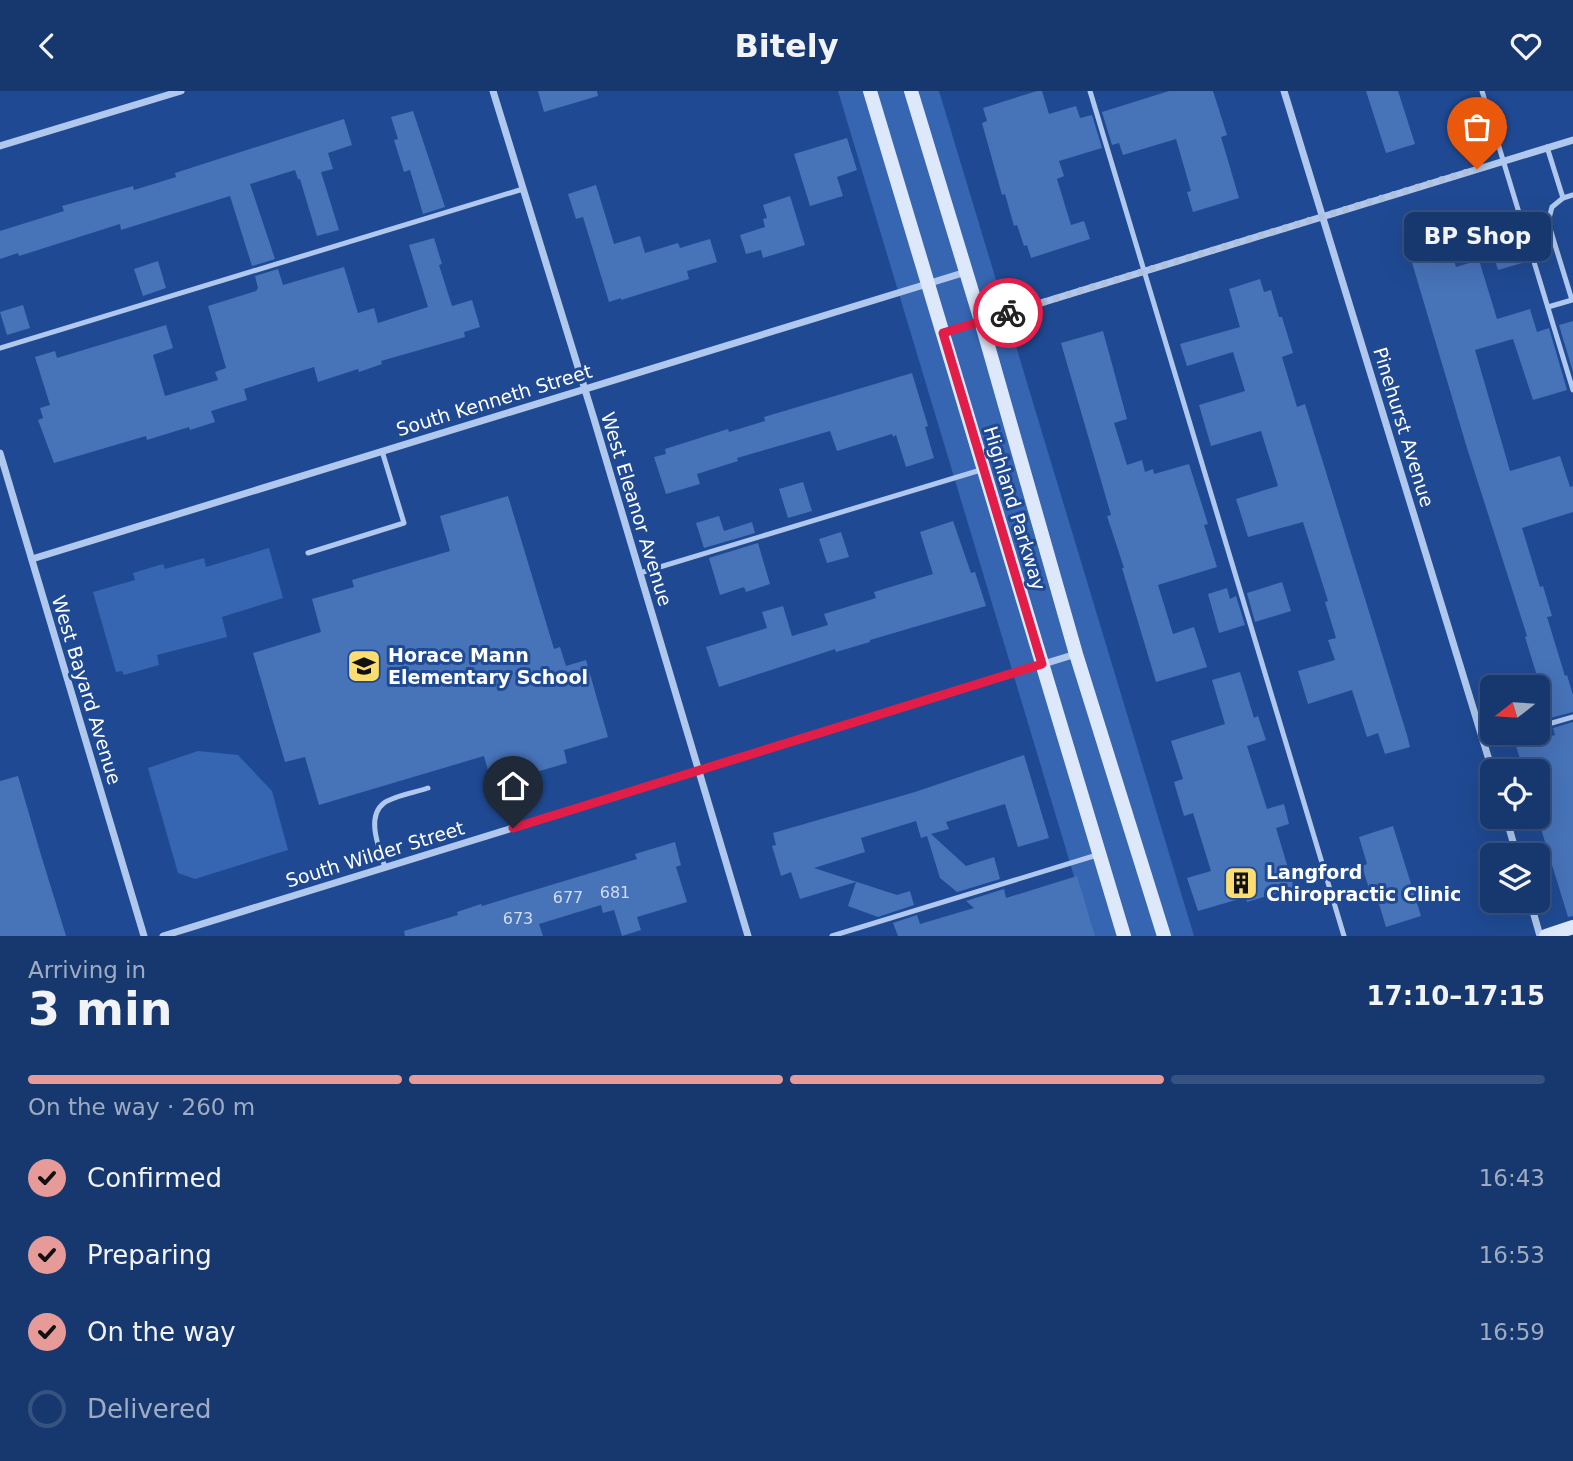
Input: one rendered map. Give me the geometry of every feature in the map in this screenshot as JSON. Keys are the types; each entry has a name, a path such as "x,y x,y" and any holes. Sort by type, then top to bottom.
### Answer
{"street":[{"path":"0,146 181,91"},
{"name":"West Eleanor Avenue","path":"493,91 748,936"},
{"name":"Highland Parkway","path":"870,91 1124,936"},
{"name":"Highland Parkway","path":"911,91 981,321 1076,654 1164,936"},
{"name":"Pinehurst Avenue","path":"1284,91 1480,731"},
{"path":"943,333 1573,139"},
{"name":"South Kenneth Street","path":"32,559 966,272"},
{"name":"West Bayard Avenue","path":"0,453 144,936"},
{"name":"South Wilder Street","path":"163,936 1076,654"},
{"path":"1533,913 1540,936"},
{"path":"1546,936 1573,927"}],"lane":[{"path":"1090,91 1345,936"},
{"path":"1482,91 1573,390"},
{"path":"1547,147 1563,198"},
{"path":"0,348 523,189"},
{"path":"1548,307 1572,300 1548,222 1552,207 1563,198 1573,195"},
{"path":"308,553 404,523 382,451"},
{"path":"640,573 984,469"},
{"path":"1550,723 1573,716"},
{"path":"385,867 376,838 375,822 378,811 384,803 428,788"},
{"path":"832,936 1099,855"}],"shaded area":[{"path":"838,91 939,91 1194,936 1092,936"},
{"path":"269,548 283,598 222,617 227,637 157,655 159,665 124,675 122,671 116,672 93,592 135,580 133,573 163,564 165,569 204,558 206,567"},
{"path":"198,751 238,755 272,791 288,850 195,879 178,873 148,768"}],"building":[{"path":"538,91 597,91 598,96 544,112"},
{"path":"1042,91 1049,114 1076,106 1080,118 1092,115 1102,148 1059,161 1064,176 1057,179 1071,225 1084,221 1090,239 1031,258 1017,225 1014,226 1005,194 1002,195 982,123 987,121 983,108"},
{"path":"1169,91 1213,91 1227,135 1221,137 1239,198 1193,212 1187,192 1191,191 1176,139 1123,155 1119,143 1112,145 1102,112"},
{"path":"1366,91 1398,91 1415,144 1386,153"},
{"path":"413,111 445,207 423,214 410,170 404,172 394,140 398,139 391,117"},
{"path":"344,119 352,145 328,153 333,169 321,172 339,230 317,236 295,170 250,184 275,259 252,266 230,196 121,230 120,224 19,256 18,253 0,259 0,231 64,211 62,206 133,186 134,190 176,177 175,173"},
{"path":"847,138 857,170 837,177 843,196 810,206 794,154"},
{"path":"596,185 614,244 640,236 645,253 678,243 680,248 710,239 717,262 687,271 689,279 609,302 583,217 576,219 568,194"},
{"path":"790,196 805,245 763,258 761,250 746,254 740,235 765,227 763,219 767,218 763,205"},
{"path":"1509,214 1522,263 1498,270 1483,222"},
{"path":"1444,227 1456,267 1479,260 1497,319 1530,309 1537,332 1549,328 1567,390 1533,400 1513,339 1475,350 1510,471 1560,456 1570,487 1573,486 1573,512 1522,528 1552,616 1547,617 1573,695 1573,712 1550,718 1550,675 1537,675 1405,239"},
{"path":"434,238 452,306 472,300 480,327 464,332 465,337 381,361 382,364 359,372 358,369 318,382 314,367 244,389 247,400 211,411 215,422 147,440 146,436 54,463 38,420 43,418 40,408 50,405 35,357 55,351 57,358 166,325 173,348 153,355 165,396 218,380 215,372 226,368 208,306 256,291 258,288 255,276 278,269 283,285 344,267 358,313 374,308 378,323 428,307 409,245"},
{"path":"158,261 166,288 143,296 134,269"},
{"path":"1260,279 1264,292 1271,290 1279,317 1282,317 1293,353 1282,357 1297,407 1305,404 1410,747 1385,754 1378,733 1367,737 1352,690 1308,704 1298,671 1335,660 1328,640 1336,638 1325,602 1328,601 1303,522 1248,537 1236,499 1278,486 1261,431 1211,446 1199,405 1245,391 1233,352 1187,366 1180,344 1240,327 1229,289"},
{"path":"23,305 30,328 7,335 0,312"},
{"path":"1573,321 1573,372 1559,325"},
{"path":"1103,331 1127,419 1114,423 1127,465 1142,460 1145,472 1153,469 1154,474 1189,464 1208,524 1204,525 1217,567 1158,585 1173,634 1194,627 1207,667 1156,682 1107,516 1111,515 1061,343"},
{"path":"912,373 928,426 925,427 934,458 906,467 896,435 893,437 892,434 837,451 830,431 737,458 738,461 697,474 700,484 666,494 654,457 666,454 665,449 728,429 729,432 765,421 764,417"},
{"path":"803,482 812,511 788,518 779,489"},
{"name":"Horace Mann Elementary School","path":"508,496 554,649 560,647 566,666 586,660 608,737 564,750 567,763 492,785 484,756 319,805 305,757 285,762 253,653 321,632 312,599 354,587 352,580 450,551 440,516"},
{"path":"719,516 724,531 752,522 755,533 704,548 696,523"},
{"path":"953,521 986,606 836,652 835,649 719,687 706,647 767,628 762,612 783,606 792,636 828,625 824,614 876,598 874,592 933,574 920,532"},
{"path":"841,532 849,557 827,563 819,539"},
{"path":"758,543 770,584 746,592 744,587 720,595 709,558"},
{"path":"1282,582 1291,611 1255,622 1247,593"},
{"path":"1227,588 1230,599 1236,596 1245,625 1219,633 1208,594"},
{"path":"1240,672 1254,718 1258,716 1266,740 1247,746 1267,809 1284,804 1289,824 1276,828 1294,888 1247,902 1246,897 1198,911 1187,878 1211,871 1193,813 1184,816 1174,782 1183,779 1171,741 1225,724 1212,680"},
{"path":"1573,722 1573,916 1568,917 1550,858 1550,843 1545,843 1541,829 1550,829 1550,759 1520,759 1516,746 1550,745 1550,736 1555,735 1553,728"},
{"path":"1024,755 1049,838 1018,847 1005,804 946,822 949,829 931,834 966,866 994,857 1000,879 957,892 940,878 927,836 921,838 916,821 861,838 865,852 814,868 897,895 910,891 914,905 878,917 848,906 856,882 800,899 791,872 781,876 772,846 776,845 773,833 915,792"},
{"path":"18,776 66,936 0,936 0,781"},
{"path":"1393,826 1421,916 1386,927 1376,894 1371,895 1362,866 1367,864 1359,837"},
{"path":"675,842 681,865 676,867 687,902 637,917 641,930 622,936 614,910 603,913 601,905 539,924 543,936 405,936 404,931 458,915 457,912 637,859 635,854"},
{"path":"1077,876 1095,936 898,936 893,923 917,915 920,924 974,908 966,901 1004,889 1006,898"}],"way so far":[{"path":"1008,313 1477,169"}],"place":[{"name":"BP Shop","path":"1477,169"},
{"name":"Horace Mann Elementary School","path":"364,666"},
{"name":"Langford Chiropractic Clinic","path":"1241,883"}],"route":[{"path":"513,828 1042,664 943,333 1008,313"}]}
